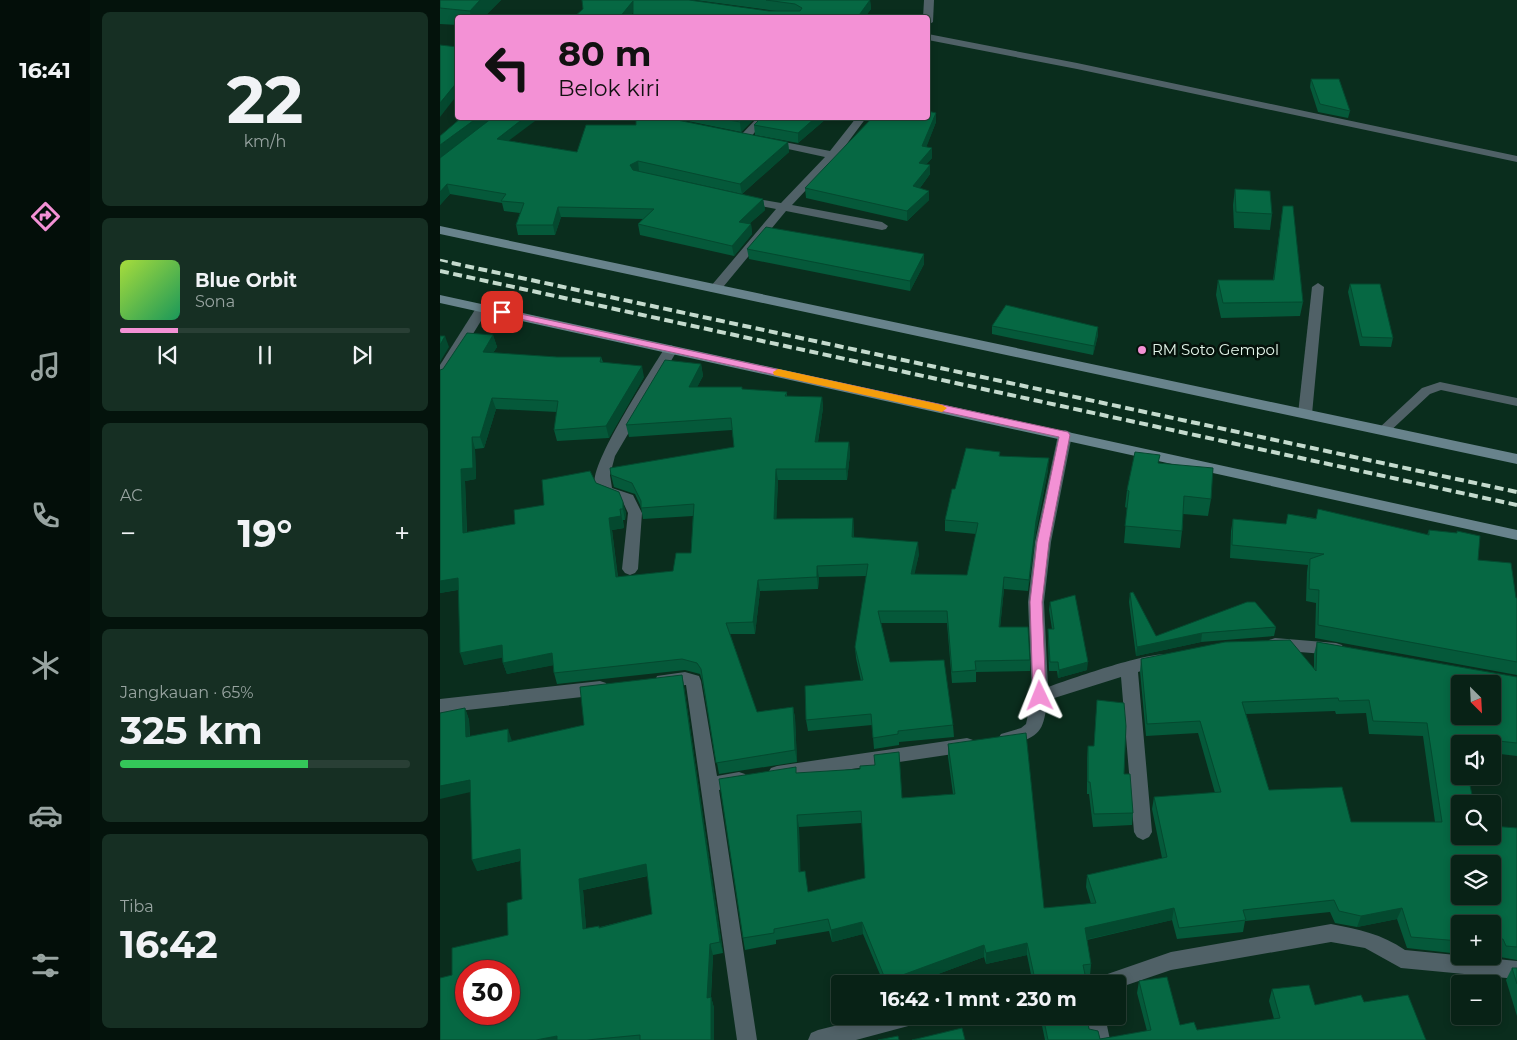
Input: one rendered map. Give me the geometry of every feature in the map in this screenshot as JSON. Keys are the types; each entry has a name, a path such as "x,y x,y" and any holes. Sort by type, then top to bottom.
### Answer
{"main road":[{"path":"440,230 1517,459"},
{"path":"440,299 671,348 1517,535"}],"street":[{"path":"928,15 929,0"},
{"path":"930,37 1163,84 1517,159"},
{"path":"760,120 740,136 832,155"},
{"path":"715,289 783,208 832,155 859,120"},
{"path":"735,197 783,208 882,226"},
{"path":"1305,414 1318,287"},
{"path":"440,376 483,308"},
{"path":"630,568 635,513 633,505 631,499 625,495 608,492 602,482 609,455 671,348"},
{"path":"710,784 1017,737 1028,733 1034,727 1040,696 1036,602 1043,542 1065,435"},
{"path":"1258,645 1287,644 1348,651"},
{"path":"1040,696 1129,667 1178,654"},
{"path":"1129,667 1143,832"},
{"path":"646,683 685,678 693,682 696,689 747,1040"},
{"path":"440,706 616,686"},
{"path":"1126,976 1171,961 1331,933 1368,940 1389,950 1401,960 1517,970"},
{"path":"818,1040 877,1025"},
{"path":"1097,1025 1100,1040"}],"lane":[{"path":"1383,431 1426,391 1440,386 1517,402"}],"building":[{"path":"440,0 480,0 470,11 440,8"},
{"path":"582,0 689,0 769,11 800,11 802,8 795,4 766,0 870,0 859,15 633,15 633,1 621,15 576,15 583,9"},
{"path":"440,45 455,47 455,85 440,103"},
{"path":"1311,79 1339,79 1350,111 1320,104"},
{"path":"930,112 936,113 922,146 932,148 919,163 930,165 913,186 929,191 907,211 805,188 870,120 930,120"},
{"path":"459,120 474,120 440,145 440,136"},
{"path":"489,120 521,120 497,139 577,152 586,125 636,125 636,120 677,120 788,142 740,184 638,161 630,165 633,170 763,199 739,222 751,224 732,246 638,224 654,209 558,207 553,225 516,225 524,203 501,201 506,194 447,184 440,192 440,158"},
{"path":"759,120 813,120 798,133 754,125"},
{"path":"1235,189 1270,191 1272,214 1236,212"},
{"path":"1283,206 1293,206 1303,302 1223,303 1218,280 1274,280"},
{"path":"766,227 924,254 910,281 747,249"},
{"path":"1350,284 1380,284 1393,338 1362,337"},
{"path":"1006,305 1098,327 1094,346 992,326"},
{"path":"467,333 493,335 483,352 557,357 601,357 600,362 642,366 606,426 554,430 558,401 492,398 480,437 472,437 473,468 461,469 463,533 515,524 514,510 544,505 542,480 590,471 596,483 619,492 623,502 623,509 620,509 621,516 609,518 616,577 673,571 676,553 691,553 694,504 641,508 641,501 632,483 611,475 610,468 734,447 731,418 626,425 665,360 701,364 689,387 742,387 742,389 787,392 785,396 822,397 815,442 849,442 846,469 776,469 774,519 853,518 852,537 918,542 911,574 967,575 978,523 945,520 952,489 955,489 966,448 1000,452 999,456 1049,458 1036,521 1029,580 1004,577 999,627 1028,627 1030,660 975,661 976,670 952,672 947,611 878,611 890,662 944,660 953,725 898,731 898,734 873,738 871,714 806,720 805,686 863,680 855,647 868,564 817,566 817,577 758,580 753,622 726,623 757,712 793,707 795,750 716,763 701,669 697,663 682,659 554,673 552,653 503,663 502,645 460,653 458,578 440,581 440,370 443,369"},
{"path":"440,336 445,336 440,345"},
{"path":"1135,452 1160,455 1158,463 1213,468 1211,499 1184,496 1182,531 1125,526 1129,491 1127,490"},
{"path":"1318,509 1429,535 1429,530 1457,533 1457,531 1480,536 1478,560 1511,563 1517,598 1517,662 1318,625 1319,590 1309,589 1310,559 1324,554 1232,545 1233,519 1286,524 1288,514 1316,519"},
{"path":"1133,592 1156,636 1247,602 1255,602 1276,627 1202,633 1137,647 1130,593"},
{"path":"1075,595 1088,662 1059,670 1058,662 1050,662 1048,629 1054,629 1050,602"},
{"path":"1290,640 1316,671 1317,642 1517,677 1517,743 1501,741 1501,735 1451,735 1451,785 1470,785 1472,795 1451,795 1451,845 1501,845 1501,827 1517,828 1517,947 1506,946 1503,939 1501,939 1501,915 1451,915 1451,940 1411,937 1402,908 1361,916 1339,911 1334,900 1243,910 1246,920 1179,928 1174,908 1085,928 1091,964 1083,965 1085,975 1034,975 1027,943 986,953 984,945 902,975 884,975 862,922 831,930 828,919 774,929 774,933 743,938 719,779 796,767 796,773 860,769 860,766 875,765 874,755 899,752 902,798 955,794 948,744 1026,733 1044,908 1096,903 1087,875 1167,857 1154,797 1221,792 1200,721 1147,724 1141,659 1225,642","holes":["1338,698 1339,701 1369,700 1373,721 1427,723 1442,822 1351,822 1342,787 1269,790 1242,702","861,811 865,878 808,892 805,871 799,872 797,815"]},
{"path":"682,675 720,942 710,944 707,998 711,997 711,1040 640,1040 640,1035 587,1040 557,1040 557,1036 536,1040 440,1040 440,978 452,975 452,948 508,935 507,903 522,899 520,849 472,860 470,780 440,786 440,713 465,708 466,737 508,729 508,742 584,725 580,687","holes":["646,864 652,914 599,928 599,926 583,929 579,879"]},
{"path":"1097,700 1124,703 1126,726 1124,774 1130,774 1133,813 1094,814 1090,782 1088,782 1088,746 1094,746"},
{"path":"1512,968 1517,968 1517,984"},
{"path":"1167,977 1180,1025 1194,1022 1197,1030 1280,1018 1272,989 1309,985 1315,1005 1361,995 1364,1002 1408,995 1426,1040 1048,1040 1045,1025 1088,1025 1089,1029 1098,1031 1100,1039 1151,1030 1139,981"},
{"path":"962,1028 965,1040 912,1040"},
{"path":"898,1036 899,1040 878,1040"}],"railway":[{"path":"440,260 457,264"},
{"path":"452,263 1517,492"},
{"path":"440,271 1517,505"}],"slow traffic":[{"path":"778,372 942,408"}],"place":[{"name":"RM Soto Gempol","path":"1142,350"}],"route":[{"path":"502,312 1065,435 1043,542 1036,602 1040,696"}]}
